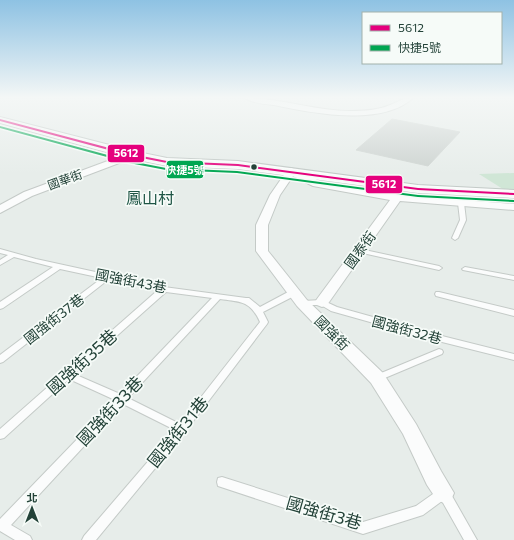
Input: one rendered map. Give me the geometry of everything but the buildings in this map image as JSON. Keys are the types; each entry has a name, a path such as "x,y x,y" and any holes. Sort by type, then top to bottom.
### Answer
{"street":[{"path":"12,123 132,155 180,163 238,165 418,189 514,194"},
{"name":"國華街","path":"0,210 28,194 132,155"},
{"path":"291,171 317,184 397,198 514,207"},
{"name":"國強街","path":"291,171 275,195 262,225 262,252 298,298 377,378 410,429 434,478 444,493"},
{"name":"國泰街","path":"322,302 397,198"}],"lane":[{"path":"455,238 463,220 461,203"},
{"path":"360,250 439,268"},
{"name":"國強街43巷","path":"0,251 59,266 164,289 246,300 260,311"},
{"path":"0,263 13,255"},
{"path":"0,306 59,266"},
{"path":"465,269 514,278"},
{"name":"國強街37巷","path":"0,360 108,277"},
{"name":"國強街35巷","path":"0,435 164,289"},
{"path":"439,294 514,313"},
{"name":"國強街33巷","path":"1,526 218,296"},
{"name":"國強街32巷","path":"298,298 322,302 334,309 434,337 514,357"},
{"path":"260,311 298,298"},
{"name":"國強街31巷","path":"88,540 182,429 264,322 260,311"},
{"path":"377,378 439,352"},
{"path":"68,375 122,399 182,429"},
{"name":"國強街3巷","path":"222,482 363,528 419,512 444,493"},
{"path":"444,493 471,540"},
{"path":"1,526 26,540"}],"green space":[{"path":"514,173 514,191 506,191 479,174"}],"transit line":[{"name":"5612","path":"12,123 132,155 167,162 238,165 418,189 514,194"},
{"name":"快捷5號","path":"0,127 130,162 166,169 237,172 418,196 514,201"}],"district":[{"name":"鳳山村","path":"150,198"}]}
